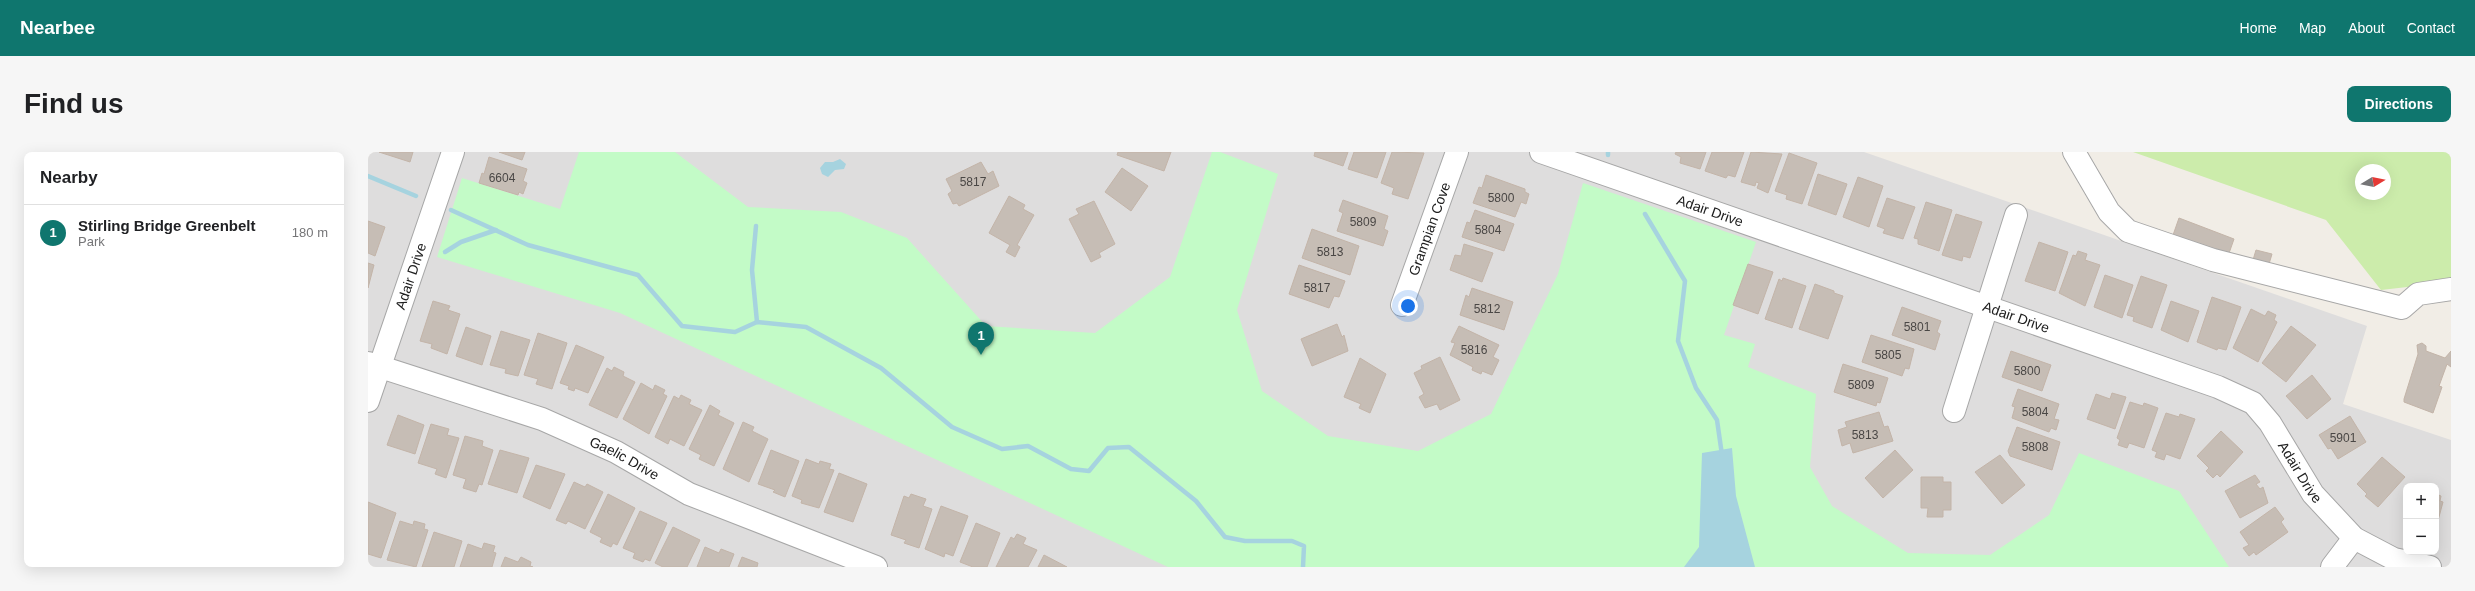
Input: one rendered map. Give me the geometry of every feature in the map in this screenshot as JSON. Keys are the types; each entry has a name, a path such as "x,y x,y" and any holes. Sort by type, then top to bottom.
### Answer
{"street":[{"name":"Adair Drive","path":"368,401 374,365 453,152"},
{"name":"Grampian Cove","path":"1402,305 1457,152"},
{"name":"Adair Drive","path":"1541,152 2218,387 2253,403 2270,423 2313,494 2354,538 2394,559 2430,567"},
{"path":"2074,152 2109,212 2128,231 2213,260 2402,308 2418,294 2451,289"},
{"path":"1954,411 2016,215"},
{"name":"Gaelic Drive","path":"374,365 542,419 616,452 689,494 876,567"},
{"path":"2332,567 2354,538"}],"shaded area":[{"path":"368,152 1864,152 2367,326 2343,404 2451,440 2451,567 368,567"}],"green space":[{"path":"579,152 675,152 748,207 841,212 907,238 986,326 1095,333 1170,277 1212,152 1220,152 1278,174 1237,310 1262,391 1328,436 1418,451 1491,414 1558,274 1583,183 1756,242 1724,335 1755,344 1748,367 1816,394 1810,467 1832,506 1908,553 1990,555 2049,515 2079,453 2179,491 2229,567 1168,567 620,313 437,257 462,178 560,209"},
{"path":"2133,152 2451,152 2451,282 2381,290 2326,220"}],"water":[{"path":"840,159 846,164 844,169 835,170 828,177 822,174 820,168 825,162 833,162"},
{"path":"1732,448 1736,496 1755,567 1684,567 1699,547 1702,453"}],"building":[{"path":"379,152 413,152 410,162"},
{"path":"499,152 525,152 522,160"},
{"path":"1118,152 1171,152 1164,171 1117,155"},
{"path":"1315,152 1348,152 1343,166 1314,156"},
{"path":"1354,152 1386,152 1377,178 1348,169"},
{"path":"1392,152 1424,153 1408,199 1392,194 1394,188 1381,183"},
{"path":"1676,152 1706,152 1700,169 1680,163 1681,157 1675,154"},
{"path":"1712,152 1744,152 1735,177 1728,175 1726,178 1705,171"},
{"path":"1751,152 1782,154 1768,193 1757,188 1759,183 1756,182 1755,186 1741,182"},
{"path":"1789,153 1817,163 1802,204 1786,199 1787,195 1775,191"},
{"path":"489,157 527,169 523,181 527,183 523,194 519,192 518,195 479,183 482,173 484,174"},
{"path":"981,162 988,174 993,171 999,186 959,206 957,203 953,204 948,194 952,191 946,179"},
{"path":"1122,168 1148,186 1131,211 1105,192"},
{"path":"1818,174 1847,184 1836,215 1808,205"},
{"path":"1486,175 1525,189 1525,192 1529,194 1526,204 1521,202 1515,217 1473,203 1479,187 1482,188"},
{"path":"1858,177 1883,186 1869,227 1843,217"},
{"path":"1009,196 1025,205 1023,209 1034,215 1017,245 1020,247 1015,257 1006,252 1010,245 989,233"},
{"path":"1887,198 1915,207 1903,239 1883,233 1885,229 1877,226"},
{"path":"1343,200 1388,216 1384,229 1388,231 1383,246 1337,231 1343,213 1339,211"},
{"path":"1094,201 1115,244 1099,253 1101,257 1091,262 1069,219 1079,214 1076,209"},
{"path":"1926,202 1952,210 1939,251 1918,244 1918,239 1914,238"},
{"path":"1475,210 1514,224 1504,251 1462,237 1467,222 1470,223"},
{"path":"1956,214 1982,222 1970,258 1963,256 1962,261 1942,255"},
{"path":"2179,218 2234,239 2227,259 2172,238"},
{"path":"368,221 385,227 375,256 368,253"},
{"path":"1312,229 1359,246 1350,275 1302,258"},
{"path":"2039,242 2068,252 2055,291 2025,281"},
{"path":"1464,244 1493,253 1482,282 1450,270 1455,255 1461,256"},
{"path":"2256,250 2272,254 2269,264 2253,260"},
{"path":"2078,251 2087,254 2085,260 2100,265 2085,306 2059,293 2073,255 2076,256"},
{"path":"368,263 374,265 368,288"},
{"path":"1748,264 1773,272 1758,314 1733,305"},
{"path":"1299,265 1345,281 1339,297 1334,296 1329,308 1289,294"},
{"path":"2105,275 2133,285 2122,318 2094,307"},
{"path":"2141,276 2167,285 2152,328 2133,321 2134,317 2127,315"},
{"path":"1783,278 1806,286 1792,328 1765,319 1779,279 1782,281"},
{"path":"1815,284 1843,296 1828,339 1799,329"},
{"path":"1472,288 1513,302 1504,330 1460,315 1466,295 1469,297"},
{"path":"2212,297 2241,307 2226,350 2218,348 2217,350 2197,342"},
{"path":"433,301 450,306 448,310 460,314 447,354 431,348 432,344 420,341"},
{"path":"2171,301 2199,311 2188,342 2161,330"},
{"path":"1902,307 1941,321 1937,332 1940,334 1935,350 1892,335"},
{"path":"2251,309 2265,316 2268,311 2276,315 2274,320 2277,322 2258,362 2233,348"},
{"path":"1337,324 1342,337 1344,335 1348,351 1312,366 1301,339"},
{"path":"1459,326 1499,345 1493,357 1499,360 1492,375 1482,371 1481,374 1472,370 1473,367 1450,355 1455,343 1451,342"},
{"path":"2291,326 2316,345 2286,382 2262,363"},
{"path":"466,327 491,336 482,365 456,356"},
{"path":"501,331 530,340 518,376 505,373 506,369 490,365"},
{"path":"538,333 567,343 552,389 536,384 538,379 524,375"},
{"path":"1871,335 1914,349 1909,369 1905,368 1902,376 1862,362"},
{"path":"2422,343 2426,346 2426,351 2445,358 2451,351 2451,367 2447,364 2439,386 2442,387 2433,413 2404,402 2418,354 2417,345"},
{"path":"576,345 604,357 588,393 575,388 574,391 568,389 569,386 560,383"},
{"path":"2011,351 2051,365 2042,391 2002,377"},
{"path":"1440,357 1460,400 1440,410 1437,404 1425,408 1419,397 1424,394 1414,373 1422,369 1421,366"},
{"path":"1360,358 1386,374 1370,413 1359,408 1361,404 1344,397"},
{"path":"1843,364 1888,378 1880,403 1877,402 1876,406 1834,392"},
{"path":"614,367 624,372 623,376 635,382 617,418 589,405 607,368 612,371"},
{"path":"2312,375 2331,399 2307,419 2286,396"},
{"path":"641,383 653,390 655,385 665,390 663,394 667,396 649,434 623,419"},
{"path":"2018,389 2059,404 2054,419 2059,420 2056,430 2051,428 2049,432 2012,418 2015,407 2012,406"},
{"path":"2112,393 2126,397 2115,429 2087,419 2096,394 2110,399"},
{"path":"681,395 691,400 689,404 702,410 684,446 670,439 668,444 655,437 674,396 679,399"},
{"path":"2130,402 2143,406 2144,403 2158,408 2144,448 2129,443 2127,448 2118,445 2120,440 2117,438"},
{"path":"710,405 720,411 718,415 734,423 714,466 699,459 701,455 689,449"},
{"path":"1879,412 1884,427 1888,426 1893,441 1853,453 1850,443 1842,446 1838,430 1847,427 1845,422"},
{"path":"2166,413 2179,417 2180,414 2195,419 2180,459 2166,454 2164,460 2155,457 2157,452 2152,450"},
{"path":"398,415 424,425 415,454 387,445"},
{"path":"2350,416 2366,442 2338,459 2331,448 2328,449 2319,435"},
{"path":"743,422 754,427 752,431 768,439 749,482 723,469"},
{"path":"431,424 449,429 447,435 459,438 446,478 435,474 437,469 418,463"},
{"path":"2017,427 2060,442 2052,470 2010,456 2008,451"},
{"path":"2221,431 2243,452 2220,477 2217,474 2213,478 2206,471 2209,468 2197,456"},
{"path":"465,436 483,441 482,446 493,450 482,485 479,484 476,492 463,488 466,479 453,475"},
{"path":"500,450 529,458 517,493 488,484"},
{"path":"771,450 799,461 785,497 773,492 775,490 758,484"},
{"path":"1895,450 1913,470 1883,498 1865,478"},
{"path":"2000,455 2025,485 2002,504 1975,472"},
{"path":"2382,457 2405,477 2378,507 2365,496 2367,494 2357,484"},
{"path":"806,459 819,464 820,461 831,464 829,469 834,470 819,508 801,503 802,500 792,496"},
{"path":"536,465 565,474 550,509 523,497"},
{"path":"839,473 867,484 853,522 824,512"},
{"path":"2255,475 2260,482 2256,484 2260,489 2263,487 2268,503 2240,518 2225,491"},
{"path":"1921,477 1943,477 1943,482 1951,482 1951,510 1943,510 1943,517 1927,517 1928,508 1921,508"},
{"path":"574,482 585,487 587,484 603,492 585,529 568,521 566,524 556,520"},
{"path":"608,494 635,508 617,545 613,543 611,547 600,542 602,538 590,532"},
{"path":"911,494 926,499 923,506 932,509 919,548 904,543 906,540 891,535 904,496 909,498"},
{"path":"2439,495 2441,496 2440,501 2443,502 2439,517"},
{"path":"368,502 396,513 381,558 368,554"},
{"path":"941,506 968,516 953,556 945,553 944,557 925,549"},
{"path":"2275,507 2284,519 2281,522 2288,532 2256,555 2254,552 2249,556 2243,548 2249,545 2240,532"},
{"path":"640,511 667,523 650,561 645,559 643,562 633,558 635,553 623,548"},
{"path":"400,521 413,525 414,521 425,524 424,529 428,530 416,567 387,560"},
{"path":"976,523 1000,533 987,567 973,567 960,562"},
{"path":"673,527 700,540 687,567 663,567 655,563"},
{"path":"434,532 462,541 454,567 422,567"},
{"path":"1017,534 1026,538 1023,544 1037,550 1028,567 996,567 1011,537 1014,539"},
{"path":"484,543 495,546 493,552 496,553 492,567 460,567 468,544 482,549"},
{"path":"705,547 719,553 721,549 734,554 729,567 697,567"},
{"path":"1044,555 1067,567 1038,567"},
{"path":"505,557 518,562 521,557 531,562 530,566 533,567 501,567"},
{"path":"742,557 758,563 757,567 738,567"}],"waterway":[{"path":"368,176 416,196"},
{"path":"451,210 528,245 638,275 682,326 735,332 757,322 806,327 881,368 952,427 1002,449 1028,446 1071,469 1089,471 1108,448 1129,447 1196,501 1225,537 1245,541 1292,541 1304,546 1303,567"},
{"path":"1645,214 1685,281 1678,341 1696,388 1717,420 1722,455"},
{"path":"756,226 752,270 757,322"},
{"path":"445,252 461,242 496,230"}],"place":[{"name":"Stirling Bridge Greenbelt","path":"981,355"}]}
